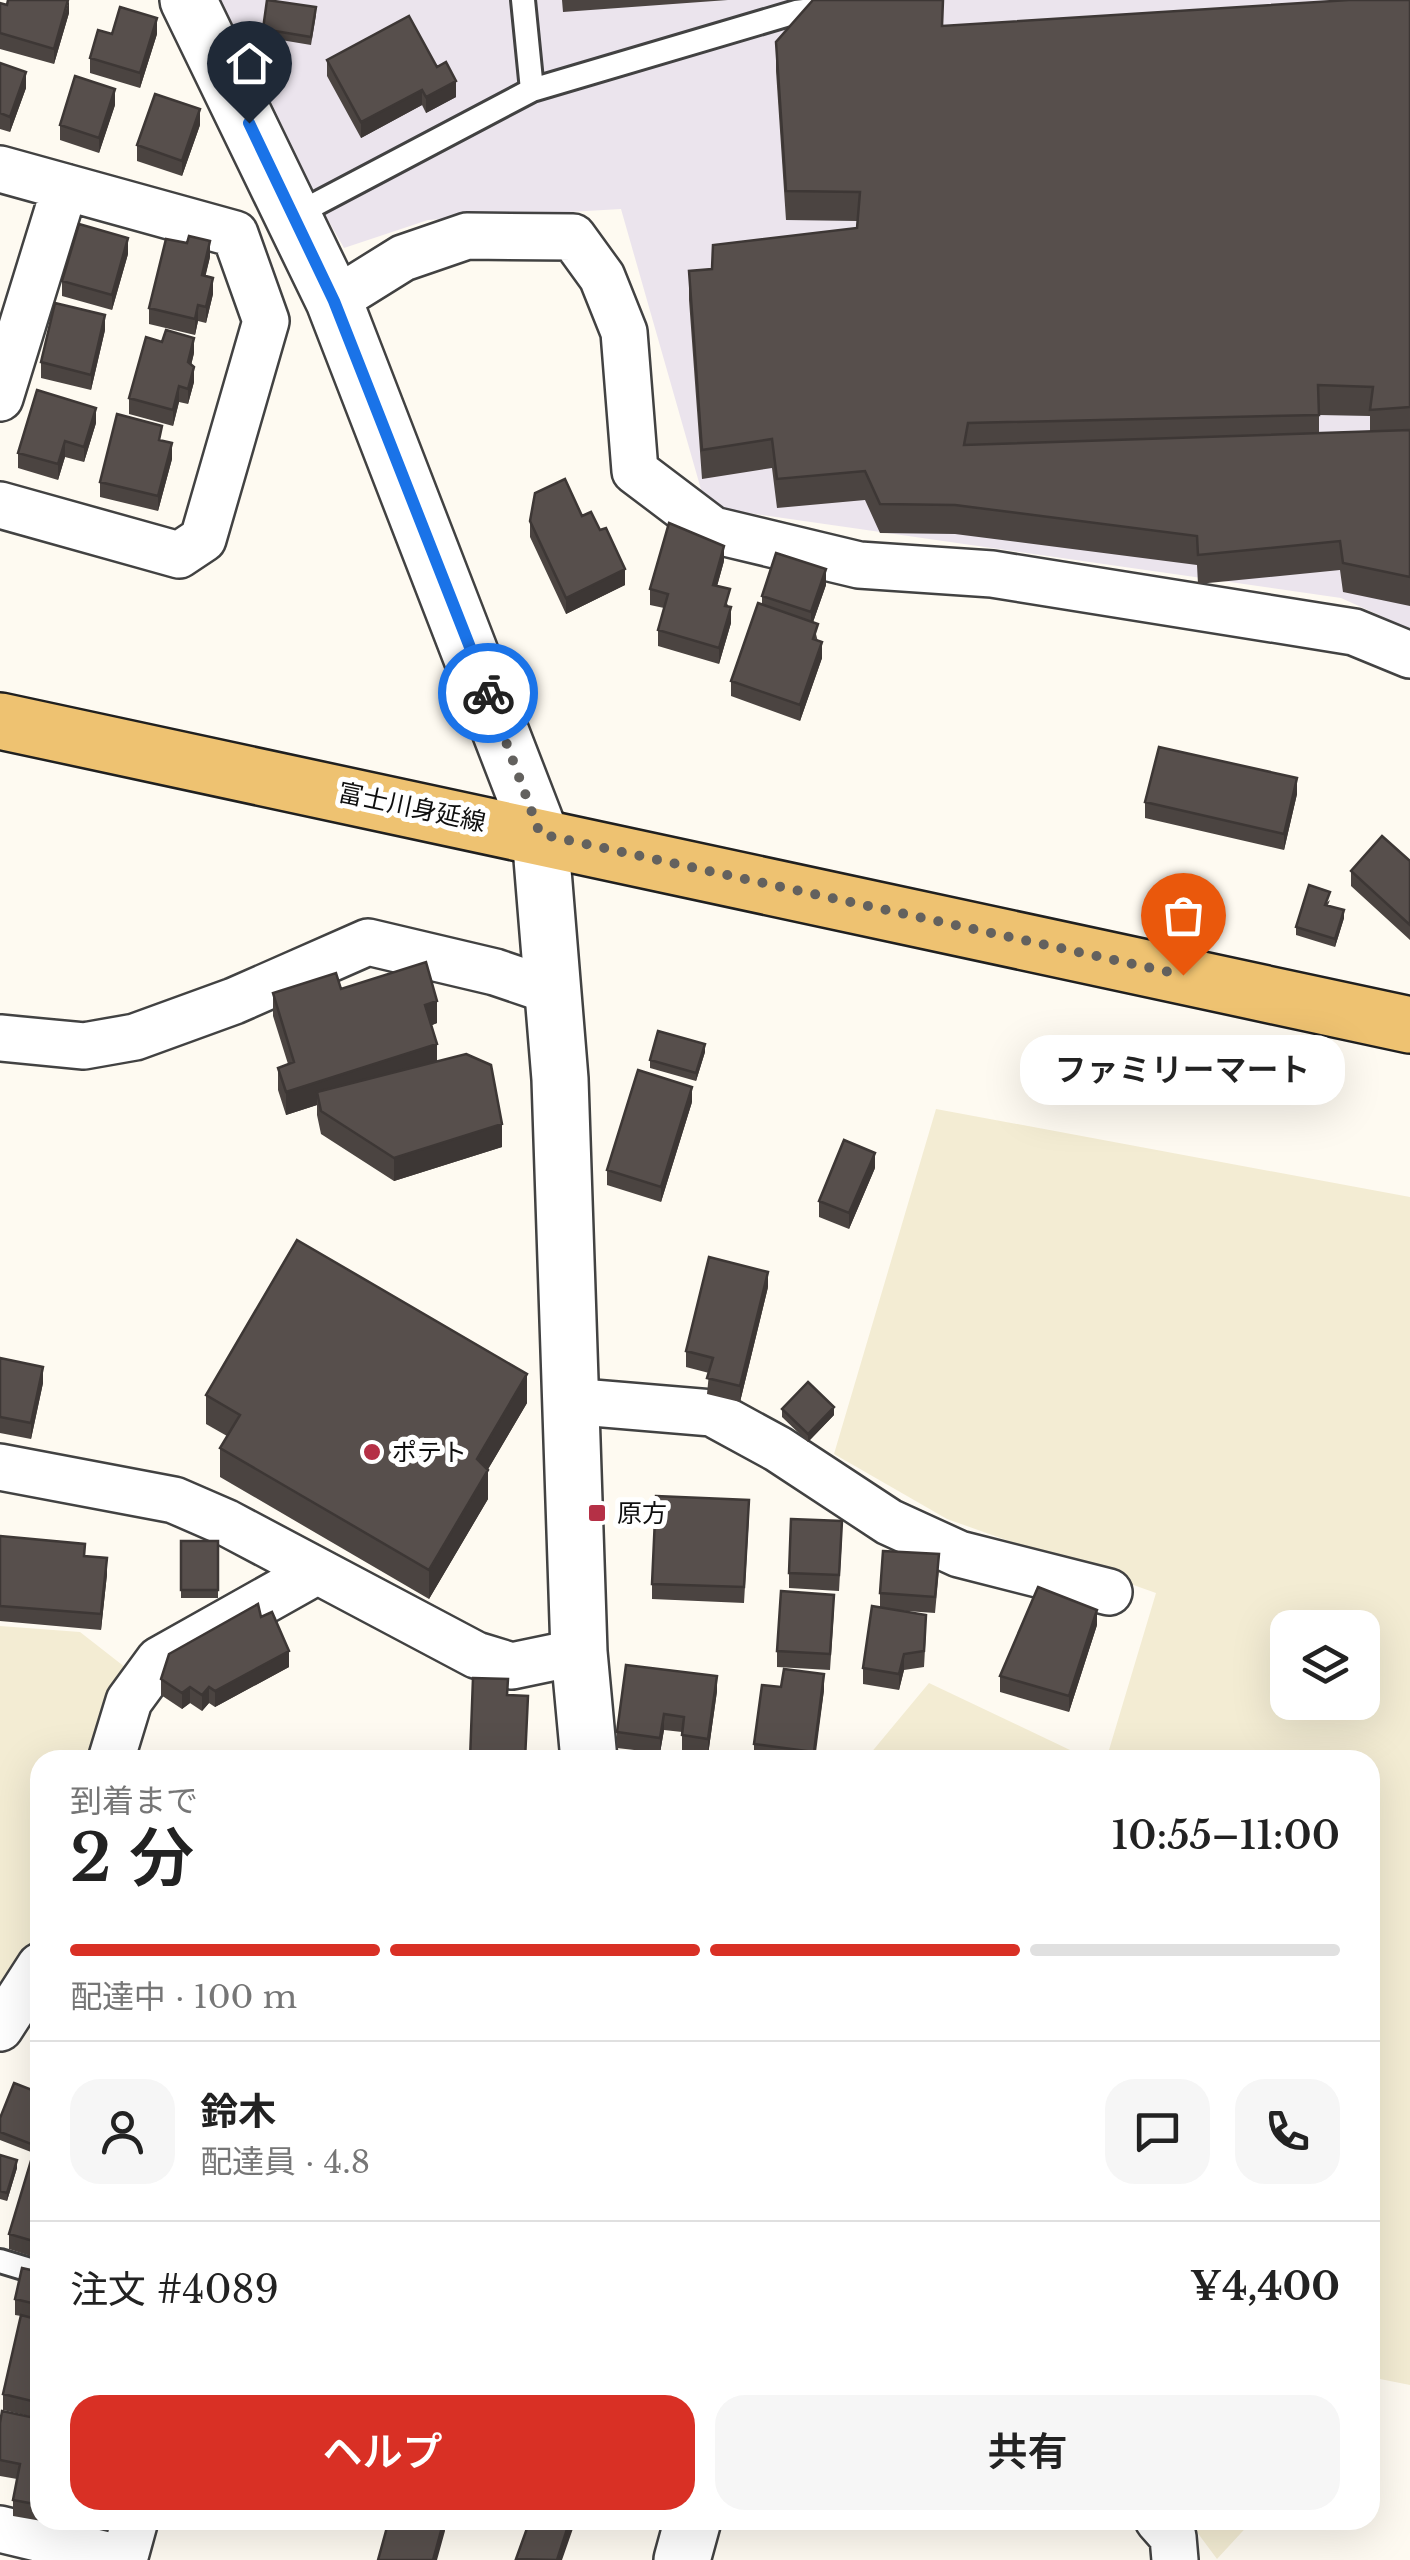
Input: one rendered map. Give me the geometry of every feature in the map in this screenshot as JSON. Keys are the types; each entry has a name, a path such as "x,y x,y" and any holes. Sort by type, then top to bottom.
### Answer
{"main road":[{"name":"富士川身延線","path":"0,720 1410,1025"}],"street":[{"path":"188,0 334,301 540,834 554,992 579,1652 588,1750"},
{"path":"0,168 235,234 266,321 203,539 179,556 0,505"},
{"path":"0,398 65,187"},
{"path":"334,301 402,258 467,236 573,237 602,278 624,332 635,471 713,530 858,565 992,574 1354,632 1410,655"},
{"path":"0,1038 84,1046 135,1037 234,1002 368,942 495,972 554,992"},
{"path":"569,1402 712,1413 906,1530 958,1554 1109,1592"},
{"path":"0,1467 174,1500 227,1522 314,1573 476,1654 512,1666 579,1652"},
{"path":"114,1750 129,1701 159,1660 314,1573"},
{"path":"0,2028 30,1982"},
{"path":"0,2529 124,2559 133,2530"},
{"path":"682,2560 690,2530"},
{"path":"1166,2530 1173,2538 1175,2560"}],"lane":[{"path":"523,0 532,90"},
{"path":"296,216 532,90 796,12 888,0"},
{"path":"0,2261 30,2269"}],"shaded area":[{"path":"203,0 1410,0 1410,629 1341,598 706,507 621,209 428,220 344,248"},
{"path":"936,1109 1410,1197 1410,2385 1380,2379 1380,1750 1109,1750 1156,1593 947,1519 834,1454"},
{"path":"0,1626 80,1632 130,1671 102,1750 30,1750 30,1954 0,2006"},
{"path":"929,1683 1070,1750 873,1750"},
{"path":"1195,2530 1244,2530 1217,2559"}],"building":[{"path":"8,0 68,0 54,49 0,33 0,3 7,5"},
{"path":"267,0 316,7 311,37 263,29"},
{"path":"813,0 943,0 942,26 1349,0 1410,0 1410,407 1370,410 1373,387 1318,385 1319,415 968,423 964,445 1410,430 1410,577 1343,563 1340,541 1198,555 1197,536 955,505 880,504 865,471 777,479 772,439 702,450 689,271 712,269 713,245 857,228 860,192 786,191 776,42"},
{"path":"120,7 157,18 140,73 90,58 98,30 112,34"},
{"path":"409,16 437,67 446,62 456,81 426,97 422,90 361,122 327,60"},
{"path":"0,63 26,72 10,117 0,113"},
{"path":"75,76 115,89 99,138 60,125"},
{"path":"155,94 200,109 182,161 137,145"},
{"path":"79,224 128,238 112,295 62,281"},
{"path":"189,236 210,241 202,275 213,278 206,307 198,305 195,319 149,308 166,239 187,243"},
{"path":"55,303 105,315 91,375 41,362"},
{"path":"166,330 194,338 188,362 194,367 188,389 179,386 173,410 129,398 146,337 162,342"},
{"path":"37,390 96,408 84,447 65,441 58,464 18,453"},
{"path":"117,414 162,426 159,440 172,443 158,496 100,482"},
{"path":"565,479 582,516 591,512 600,530 606,528 625,569 566,598 530,521 535,493"},
{"path":"669,523 724,546 713,585 730,589 725,606 731,607 719,648 658,630 668,594 650,589"},
{"path":"776,553 826,569 811,612 762,596"},
{"path":"758,603 818,624 813,639 822,642 800,705 731,681"},
{"path":"1159,747 1297,778 1284,834 1145,802"},
{"path":"1382,836 1410,861 1410,925 1351,871"},
{"path":"1309,885 1330,892 1325,905 1344,910 1335,939 1296,927"},
{"path":"426,962 437,1001 425,1005 437,1044 286,1092 278,1068 294,1062 273,993 336,973 341,989"},
{"path":"658,1031 705,1044 696,1073 650,1060"},
{"path":"466,1054 491,1065 502,1124 394,1158 321,1111 317,1092"},
{"path":"638,1070 692,1087 661,1187 607,1170"},
{"path":"844,1140 875,1153 849,1213 819,1201"},
{"path":"297,1240 527,1374 477,1459 488,1470 429,1570 220,1448 240,1415 206,1395"},
{"path":"709,1257 768,1272 740,1386 707,1378 713,1358 686,1351"},
{"path":"0,1358 43,1367 31,1423 0,1417"},
{"path":"808,1382 834,1407 808,1434 782,1409"},
{"path":"656,1496 749,1500 744,1587 652,1584"},
{"path":"791,1519 842,1521 839,1575 789,1573"},
{"path":"0,1536 85,1544 84,1556 107,1558 101,1614 0,1606"},
{"path":"181,1541 218,1541 218,1590 181,1590"},
{"path":"883,1551 939,1554 935,1597 880,1593"},
{"path":"1038,1587 1097,1610 1069,1696 1000,1676"},
{"path":"781,1591 834,1595 830,1654 777,1651"},
{"path":"258,1604 261,1617 272,1612 289,1651 215,1691 209,1687 202,1695 190,1687 182,1693 161,1679 169,1654"},
{"path":"872,1606 926,1615 924,1651 904,1654 899,1674 863,1668"},
{"path":"626,1665 717,1676 708,1739 682,1735 684,1717 664,1714 660,1738 617,1732"},
{"path":"784,1669 824,1674 814,1750 754,1744 762,1685 781,1687"},
{"path":"473,1678 508,1679 507,1695 528,1696 525,1750 470,1750"},
{"path":"14,2083 30,2089 30,2144 0,2132 0,2118"},
{"path":"0,2155 17,2160 7,2193 0,2191"},
{"path":"30,2164 30,2240 9,2234"},
{"path":"22,2268 30,2270 30,2303 15,2299"},
{"path":"21,2315 30,2317 30,2401 3,2394"},
{"path":"2,2411 30,2417 30,2503 13,2500 20,2464 0,2460"},
{"path":"386,2530 441,2530 433,2560 378,2560"},
{"path":"526,2530 567,2530 557,2560 516,2559"}],"way so far":[{"path":"488,693 540,834 1183,975"}],"place":[{"name":"ファミリーマート","path":"1183,975"},
{"name":"ポテト","path":"372,1452"},
{"name":"原方","path":"597,1513"}],"route":[{"path":"249,123 334,301 488,693"}]}
